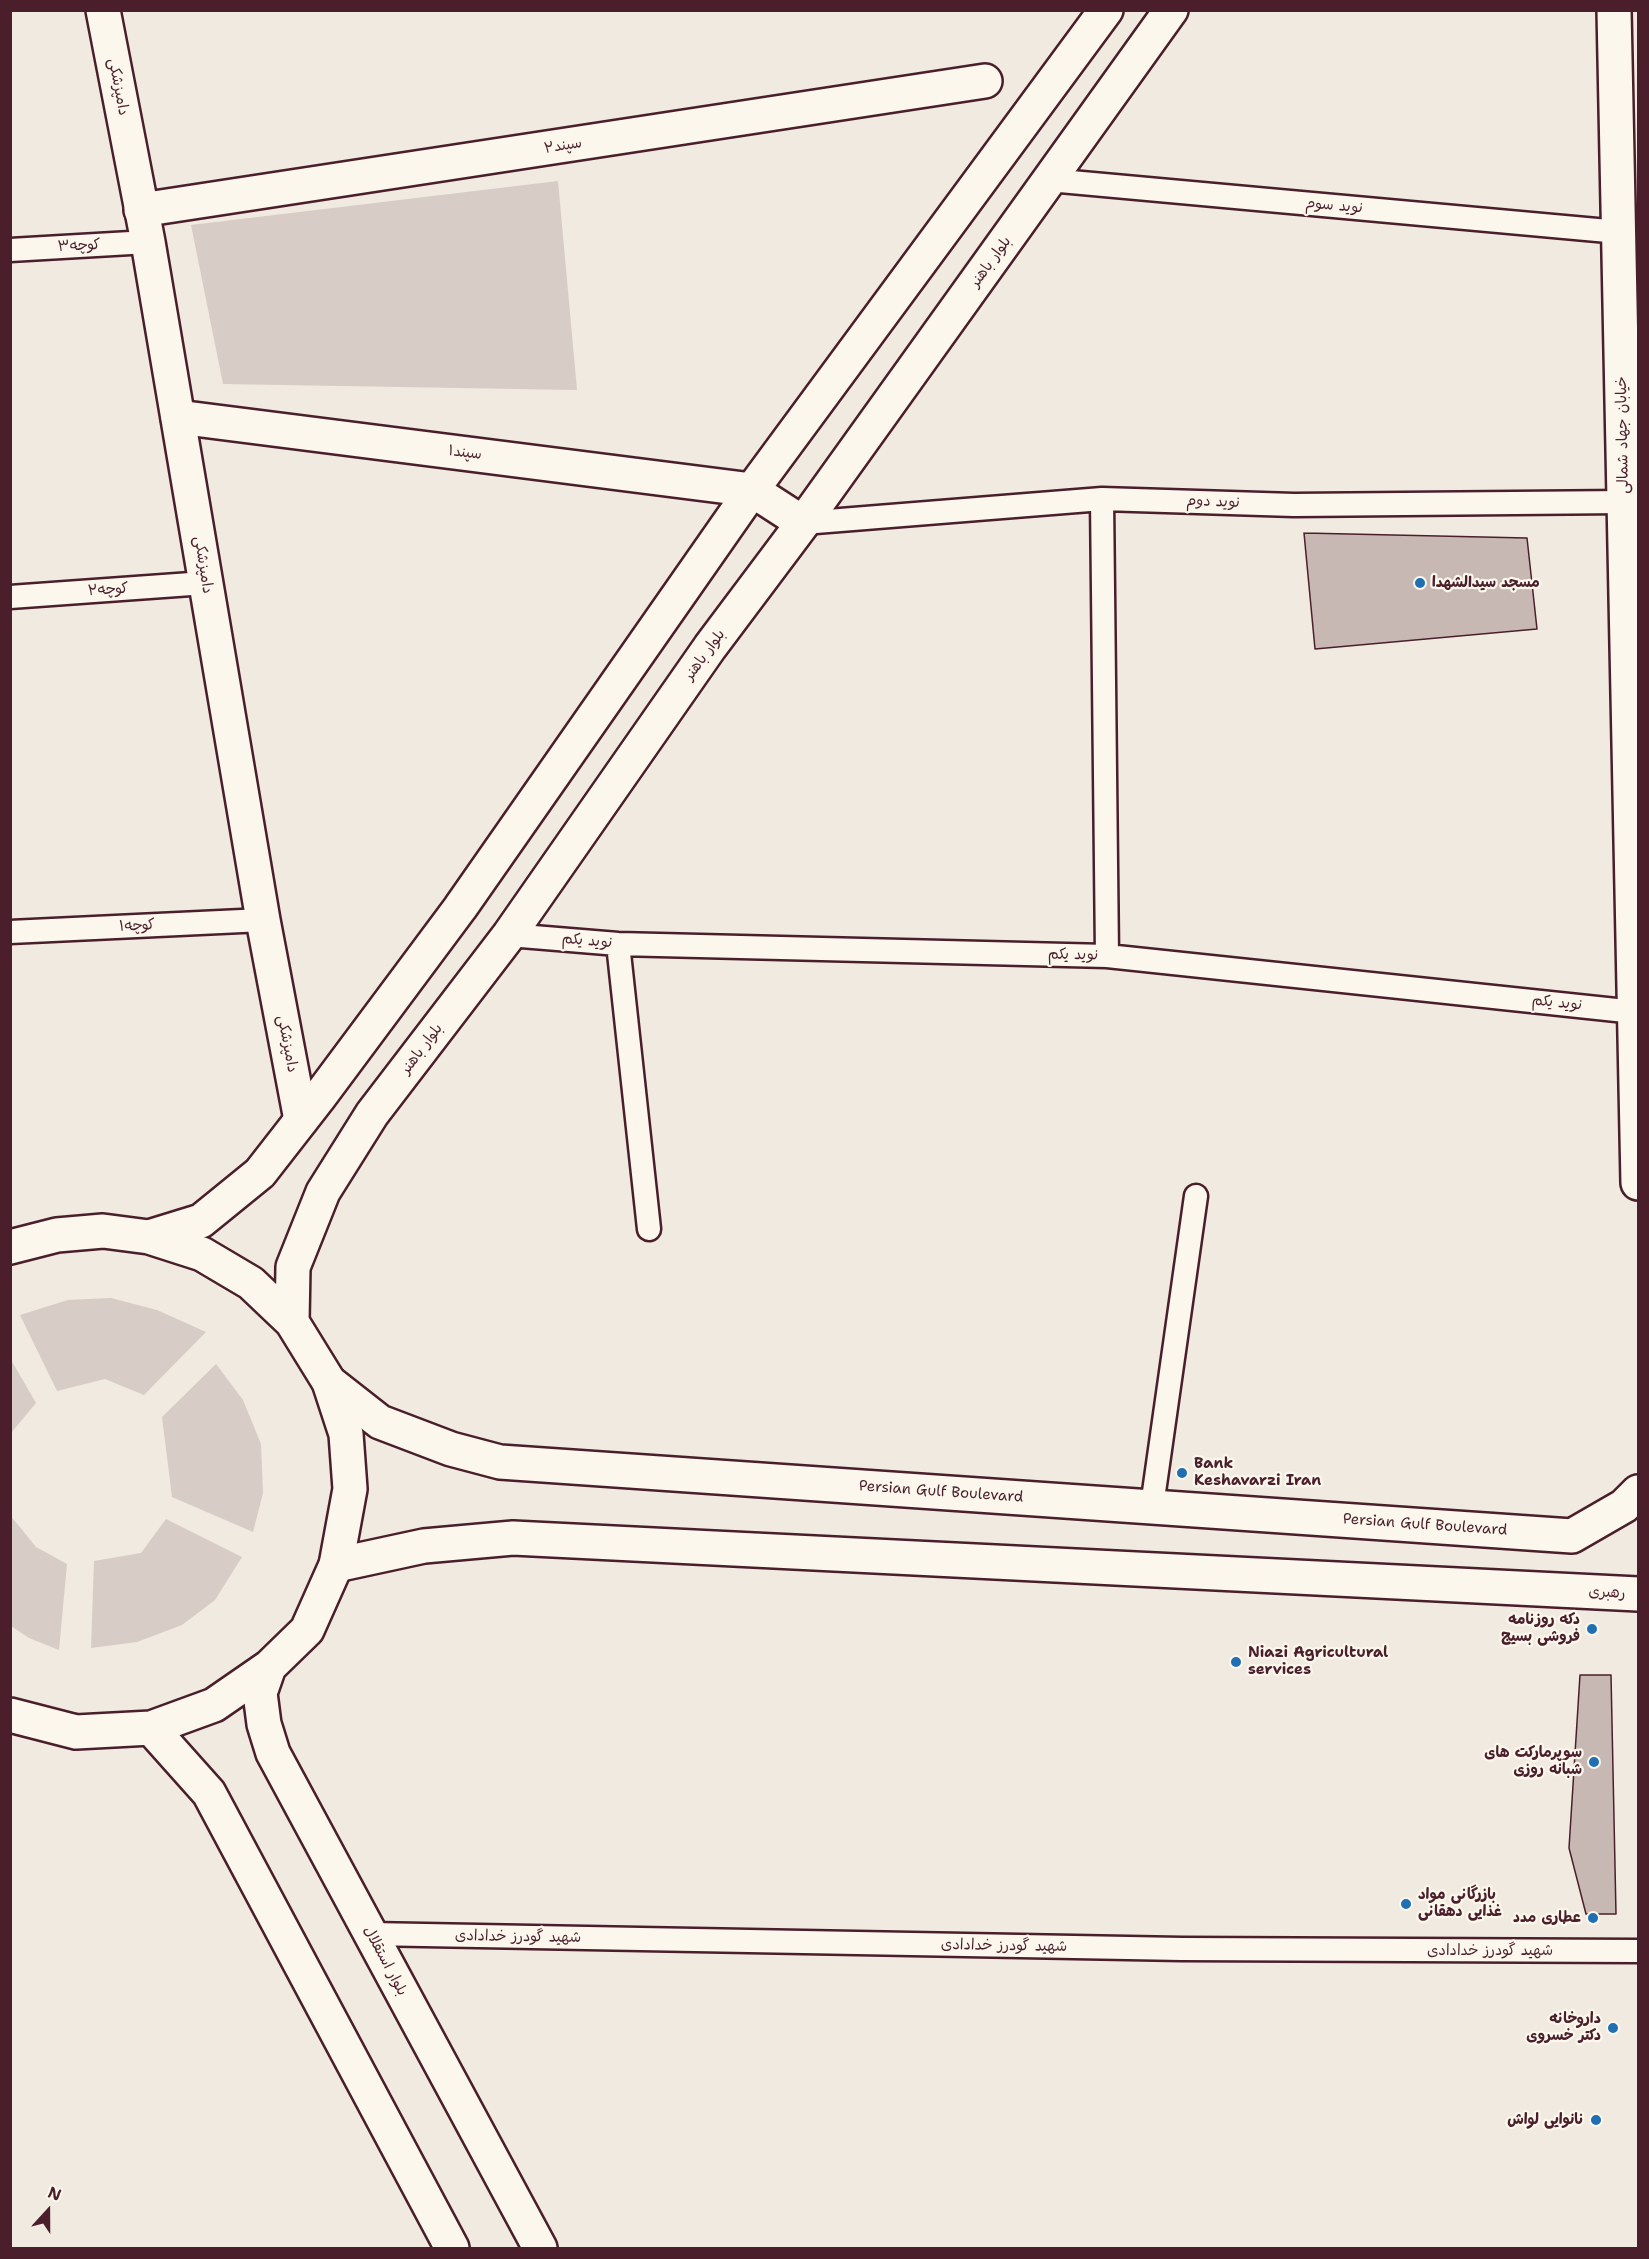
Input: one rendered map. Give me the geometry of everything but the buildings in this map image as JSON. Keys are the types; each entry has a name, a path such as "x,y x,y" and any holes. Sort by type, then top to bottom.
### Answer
{"main road":[{"name":"دامپزشکی","path":"103,10 148,242 263,920 301,1120"},
{"path":"149,1237 201,1221 260,1173 328,1086 460,908 752,490 1106,10"},
{"name":"بلوار باهنر","path":"291,1322 293,1267 323,1192 372,1114 509,935 710,646 802,523 1171,10"},
{"name":"خیابان جهاد شمالی","path":"1614,10 1619,232 1630,348 1624,502 1637,1012 1638,1183"},
{"name":"سپند۲","path":"141,210 985,81"},
{"name":"سپند۱","path":"178,417 752,490"},
{"path":"752,490 802,523"},
{"path":"328,1086 372,1114"},
{"path":"10,1247 57,1235 103,1231 149,1237 202,1254 251,1282 291,1322 329,1382 346,1434 350,1489 336,1565 307,1630 269,1667 214,1705 151,1728 76,1732 10,1715"},
{"name":"Persian Gulf Boulevard","path":"329,1382 380,1422 451,1449 500,1462 1572,1536 1624,1506 1638,1492"},
{"name":"رهبری","path":"336,1565 424,1546 513,1538 1638,1594"},
{"name":"بلوار استقلال","path":"269,1667 260,1693 264,1724 273,1753 540,2248"},
{"path":"151,1728 209,1793 452,2248"}],"lane":[{"name":"نوید سوم","path":"1049,180 1619,232"},
{"name":"کوچه۳","path":"10,250 148,242"},
{"name":"نوید دوم","path":"802,523 1102,499 1294,505 1624,502"},
{"path":"1102,499 1107,956"},
{"name":"کوچه۲","path":"10,597 206,583"},
{"name":"کوچه۱","path":"10,932 263,920"},
{"name":"نوید یکم","path":"509,935 618,944 1107,956 1637,1012"},
{"path":"618,944 649,1229"},
{"path":"1152,1506 1196,1196"},
{"name":"شهید گودرز خدادادی","path":"370,1934 1182,1949 1638,1951"}],"shaded area":[{"path":"558,181 577,390 223,384 191,225"},
{"path":"111,1298 157,1310 206,1332 144,1395 105,1379 57,1391 20,1315 68,1300"},
{"path":"10,1358 36,1403 11,1433 10,1433"},
{"path":"216,1364 243,1400 261,1444 263,1493 253,1532 172,1497 162,1417"},
{"path":"10,1515 36,1547 67,1564 59,1650 29,1638 11,1626"},
{"path":"166,1519 242,1557 215,1600 182,1625 137,1642 91,1648 94,1561 141,1553"}],"place":[{"name":"مسجد سیدالشهدا","path":"1420,583"},
{"name":"Bank Keshavarzi Iran","path":"1182,1473"},
{"name":"دکه روزنامه فروشی بسیج","path":"1592,1629"},
{"name":"Niazi Agricultural services","path":"1236,1662"},
{"name":"سوپرمارکت های شبانه روزی","path":"1594,1762"},
{"name":"بازرگانی مواد غذایی دهقانی","path":"1406,1904"},
{"name":"عطاری مدد","path":"1593,1918"},
{"name":"داروخانه دکتر خسروی","path":"1613,2028"},
{"name":"نانوایی لواش","path":"1596,2120"}]}
